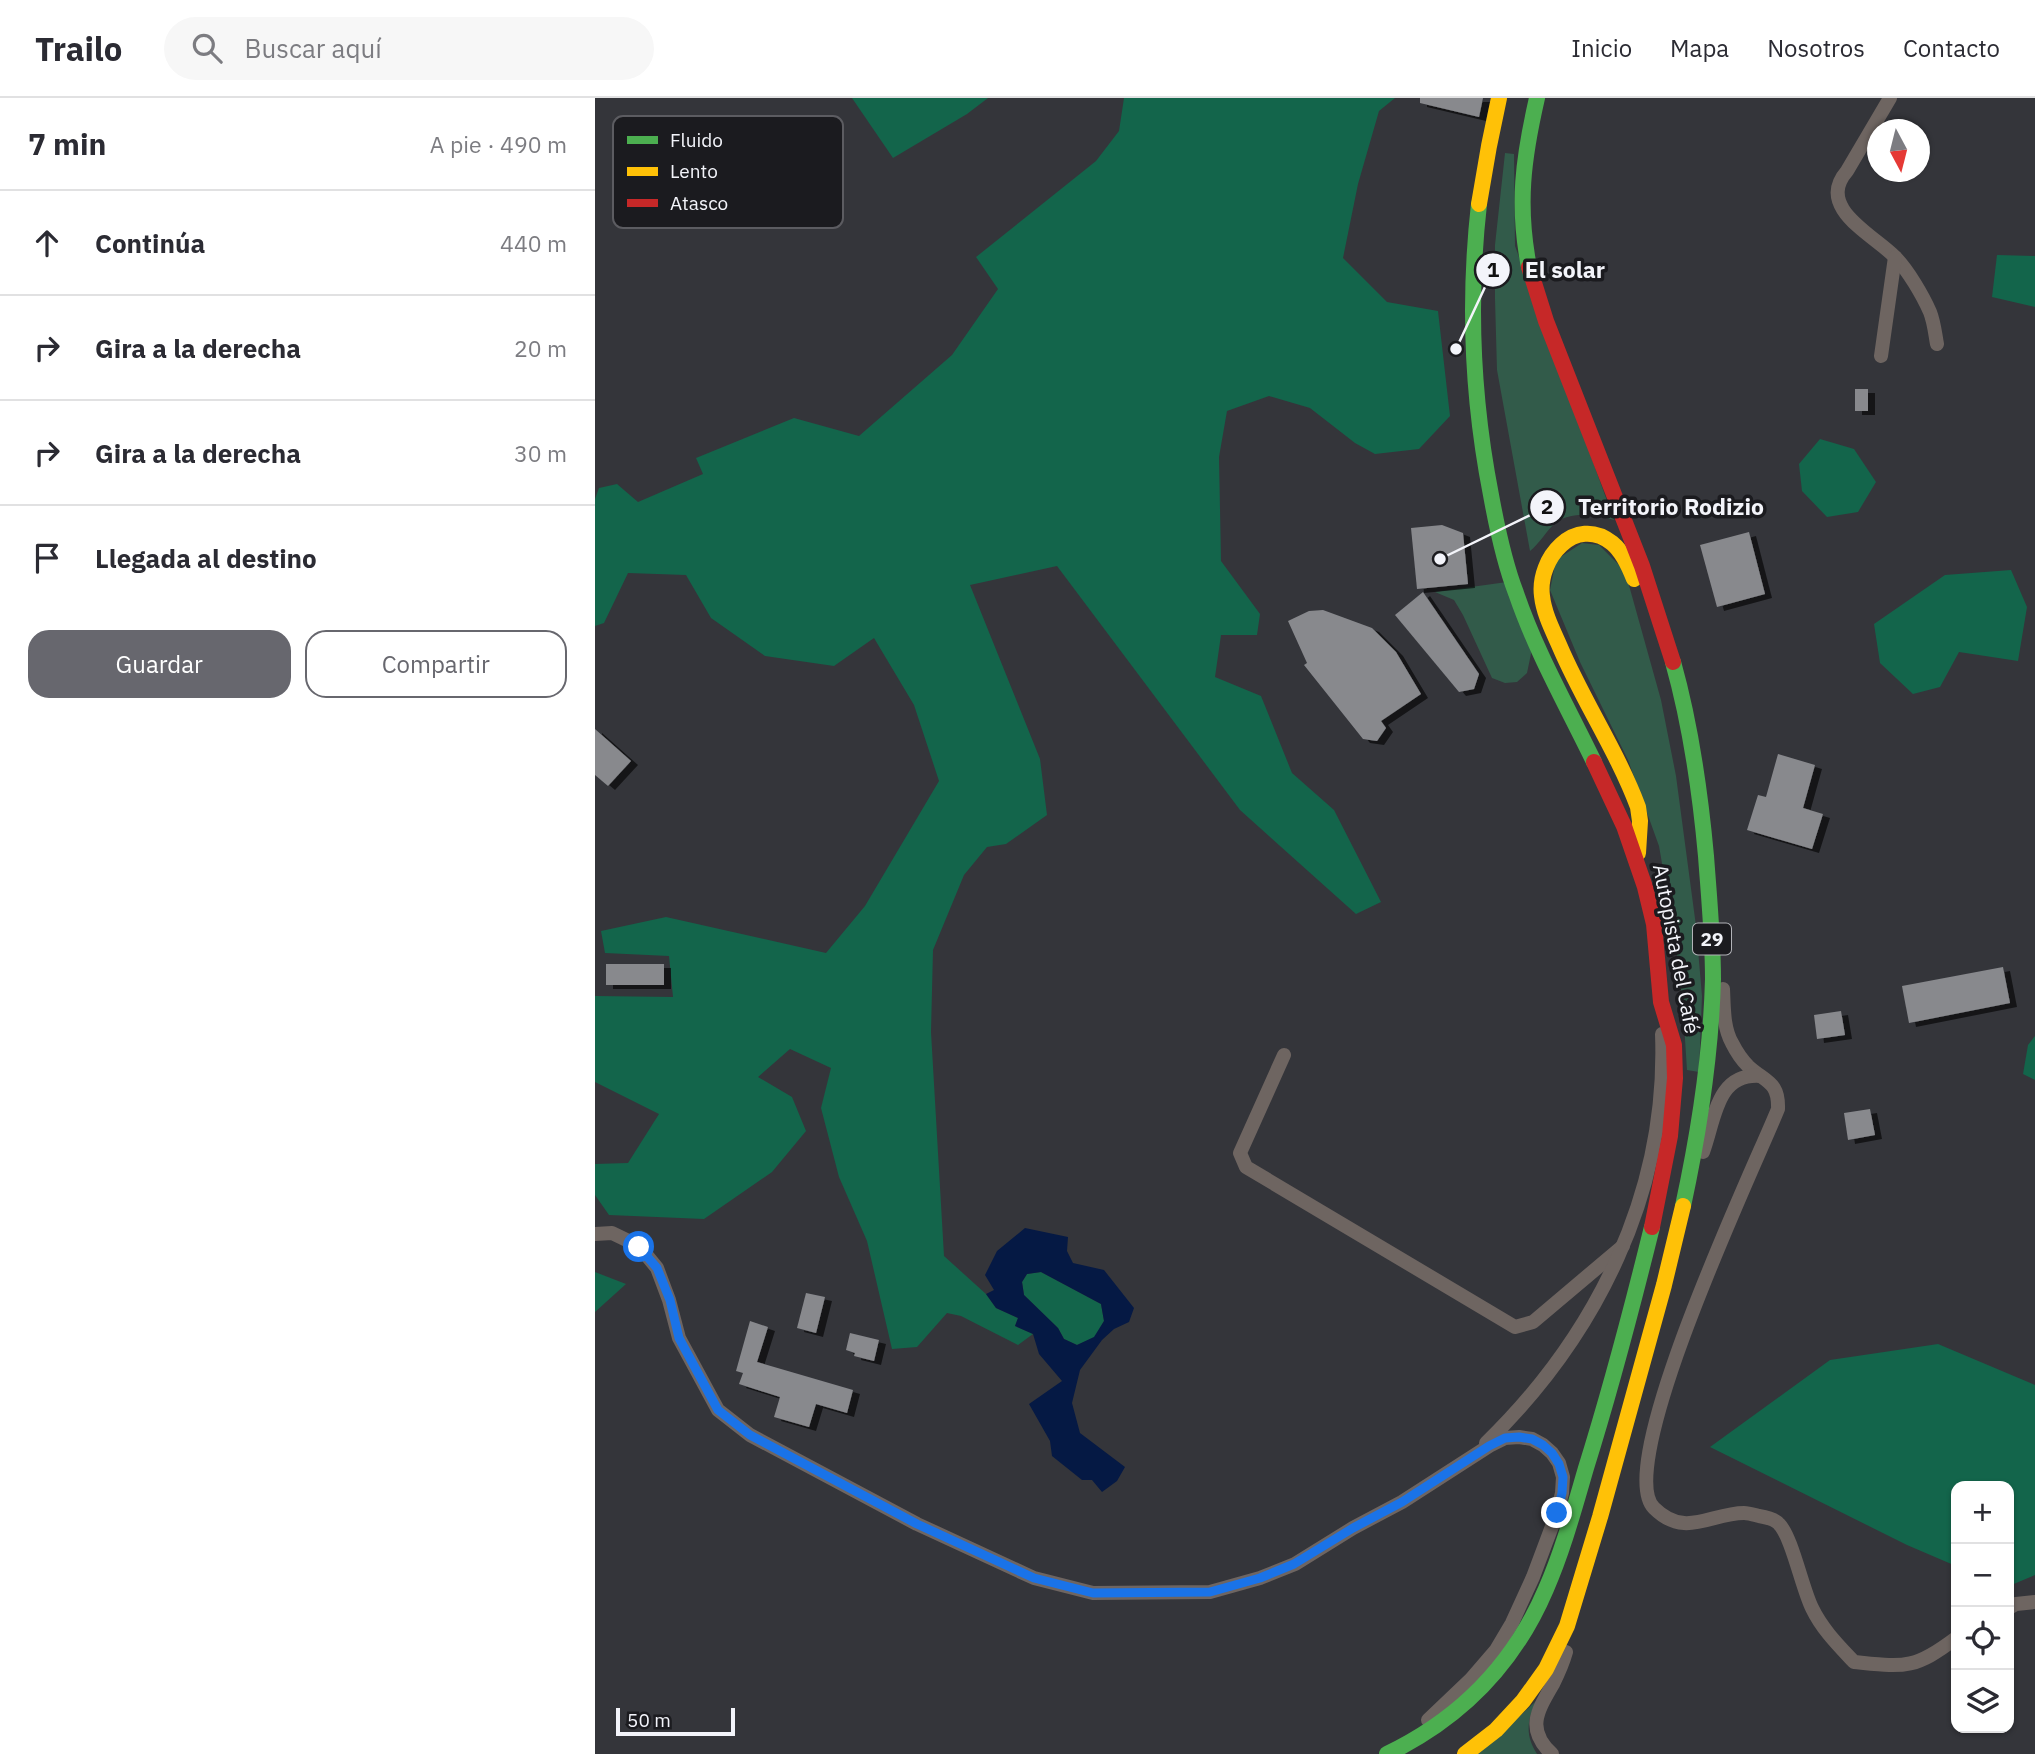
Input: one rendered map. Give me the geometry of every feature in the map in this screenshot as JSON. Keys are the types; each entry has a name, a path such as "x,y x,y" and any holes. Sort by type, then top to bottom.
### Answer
{"highway":[{"name":"Autopista del Café","path":"1387,1754 1439,1724 1483,1684 1532,1618 1545,1592 1590,1457 1623,1338 1661,1192 1673,1114 1674,1046 1661,1000 1652,915 1637,861 1603,778 1550,675 1524,616 1503,552 1485,465 1474,384 1471,286 1486,150 1499,98"},
{"name":"Autopista del Café","path":"1465,1754 1500,1727 1536,1684 1564,1634 1583,1576 1686,1192 1699,1116 1712,993 1712,947 1702,800 1687,719 1671,655 1636,548 1531,277 1523,232 1521,197 1523,168 1538,98"},
{"path":"1637,861 1640,812 1545,612 1541,575 1546,560 1563,541 1587,534 1599,536 1609,540 1626,560 1644,605 1660,658 1684,765 1702,800"}],"street":[{"path":"1891,98 1837,188 1843,211 1895,257 1921,296 1931,314 1937,344"},
{"path":"1881,356 1895,257"},
{"path":"1712,947 1723,975 1725,1017 1731,1041 1747,1065 1772,1083 1778,1097 1778,1109 1669,1373 1653,1429 1647,1465 1645,1485 1651,1506 1665,1516 1688,1524 1744,1513 1778,1523 1812,1608 1831,1638 1854,1662 1899,1667 1921,1662 1951,1642"},
{"path":"1455,1468 1515,1414 1541,1384 1588,1318 1607,1283 1623,1246 1649,1166 1662,1070 1661,1000"},
{"path":"1284,1055 1240,1153 1246,1167 1515,1327 1534,1322 1623,1246"},
{"path":"1686,1192 1698,1166 1723,1093 1730,1083 1739,1077 1760,1076"},
{"path":"595,1234 612,1233 639,1247 657,1268 670,1300 679,1338 718,1410 750,1435 917,1524 1034,1578 1093,1593 1210,1592 1260,1578 1294,1564 1402,1502 1505,1438 1532,1439 1543,1445 1559,1464 1563,1477 1562,1493 1533,1577 1512,1623 1496,1650 1471,1679 1434,1714 1379,1754"},
{"path":"1552,1754 1541,1742 1536,1722 1537,1711 1559,1672 1570,1642 1583,1576"},
{"path":"2011,1607 2035,1602"}],"green space":[{"path":"852,98 988,98 967,114 893,158"},
{"path":"1124,98 1395,98 1379,111 1358,184 1343,258 1387,302 1438,311 1450,416 1419,449 1375,454 1355,443 1310,408 1269,396 1227,411 1219,457 1221,561 1260,614 1257,635 1221,635 1215,677 1261,696 1292,773 1334,810 1381,902 1356,914 1240,810 1057,566 970,585 1040,759 1047,815 1006,844 987,847 964,875 933,950 931,1032 944,1256 986,1294 996,1308 1018,1318 1015,1326 1033,1334 1018,1345 961,1316 947,1313 917,1347 892,1349 867,1241 839,1177 821,1108 831,1068 790,1049 758,1077 792,1097 806,1131 772,1172 704,1219 609,1215 595,1195 595,1164 628,1163 659,1114 595,1082 595,996 673,997 669,956 605,953 601,931 666,917 826,953 865,906 939,781 914,705 874,638 834,666 765,656 711,618 686,575 628,573 604,623 595,626 595,499 599,488 617,484 638,502 703,474 696,458 794,418 859,436 952,355 998,289 976,257 1096,161 1119,131"},
{"path":"1505,153 1514,154 1515,246 1614,520 1591,515 1567,517 1553,525 1530,551 1497,370 1495,245"},
{"path":"1997,255 2035,256 2035,307 1992,297"},
{"path":"1820,439 1854,449 1876,482 1858,512 1827,517 1802,491 1799,464"},
{"path":"1582,543 1599,545 1625,571 1661,700 1676,776 1696,926 1702,996 1699,1072 1687,1070 1675,938 1659,846 1628,760 1580,662 1550,590 1556,560"},
{"path":"2011,570 2027,607 2018,661 1959,652 1940,687 1913,694 1880,663 1874,624 1945,575"},
{"path":"1507,582 1532,649 1527,673 1517,682 1505,683 1492,678 1454,600 1435,592"},
{"path":"2035,1036 2035,1080 2023,1074 2028,1045"},
{"path":"595,1272 626,1284 595,1312"},
{"path":"1041,1272 1101,1304 1104,1321 1095,1337 1077,1345 1064,1339 1058,1328 1024,1295 1022,1282 1027,1274"},
{"path":"1938,1344 2035,1385 2035,1575 2014,1584 2014,1481 1951,1481 1951,1564 1907,1545 1710,1447 1830,1360"},
{"path":"1536,1701 1529,1728 1537,1754 1478,1754"}],"water":[{"path":"1025,1228 1068,1237 1067,1251 1073,1263 1104,1270 1134,1308 1129,1322 1114,1329 1102,1340 1080,1370 1072,1403 1080,1433 1125,1467 1117,1481 1102,1492 1092,1480 1082,1480 1052,1456 1050,1441 1029,1404 1062,1381 1039,1354 1033,1334 1015,1326 1018,1318 996,1308 986,1294 994,1290 985,1275 997,1251","holes":["1041,1272 1101,1304 1104,1321 1094,1337 1077,1345 1064,1339 1058,1328 1024,1295 1022,1282 1027,1274"]}],"building":[{"path":"1420,98 1483,98 1479,117 1420,103"},
{"path":"1855,389 1868,389 1868,411 1855,411"},
{"path":"1442,525 1463,533 1468,584 1417,589 1411,528"},
{"path":"1749,532 1765,594 1717,607 1700,545"},
{"path":"1423,592 1479,674 1474,689 1459,692 1395,615"},
{"path":"1323,610 1372,628 1396,652 1421,694 1381,721 1386,728 1377,741 1363,739 1304,665 1307,663 1288,621 1309,611"},
{"path":"595,729 631,761 608,786 595,775"},
{"path":"1778,754 1815,765 1803,808 1823,814 1812,849 1747,830 1758,795 1766,797"},
{"path":"606,964 664,964 664,985 606,985"},
{"path":"2003,967 2010,1003 1909,1023 1902,986"},
{"path":"1841,1011 1845,1035 1817,1039 1814,1015"},
{"path":"1870,1109 1875,1135 1848,1140 1844,1113"},
{"path":"806,1293 825,1297 816,1333 797,1328"},
{"path":"750,1321 768,1327 757,1362 853,1390 847,1413 816,1404 809,1427 774,1417 780,1397 739,1384 743,1373 736,1371"},
{"path":"850,1333 879,1340 874,1361 854,1356 855,1353 846,1350"}],"traffic: fast":[{"path":"1529,267 1523,223 1523,182 1537,98"},
{"path":"1479,204 1473,314 1476,386 1485,459 1501,545 1524,615 1542,658 1594,762"},
{"path":"1673,662 1698,782 1713,964 1707,1065 1683,1206"},
{"path":"1387,1754 1438,1724 1461,1706 1501,1665 1533,1616 1552,1574 1573,1514 1613,1378 1652,1227"}],"traffic: slow":[{"path":"1479,204 1499,98"},
{"path":"1634,579 1628,564 1612,543 1598,535 1585,534 1572,537 1552,555 1542,582 1542,596 1549,622 1569,667 1638,807 1638,853"},
{"path":"1465,1754 1496,1730 1523,1701 1546,1669 1567,1626 1600,1517 1683,1206"}],"traffic: jam":[{"path":"1529,267 1546,321 1642,566 1673,662"},
{"path":"1594,762 1624,826 1645,887 1654,924 1661,1002 1674,1045 1675,1078 1670,1136 1652,1227"}],"place":[{"name":"El solar","path":"1456,349"},
{"name":"Territorio Rodizio","path":"1440,559"}],"route":[{"path":"639,1247 657,1268 670,1300 679,1338 718,1410 750,1435 917,1524 1034,1578 1093,1593 1210,1592 1260,1578 1294,1564 1402,1502 1505,1438 1532,1439 1552,1453 1563,1477 1557,1513"}]}
